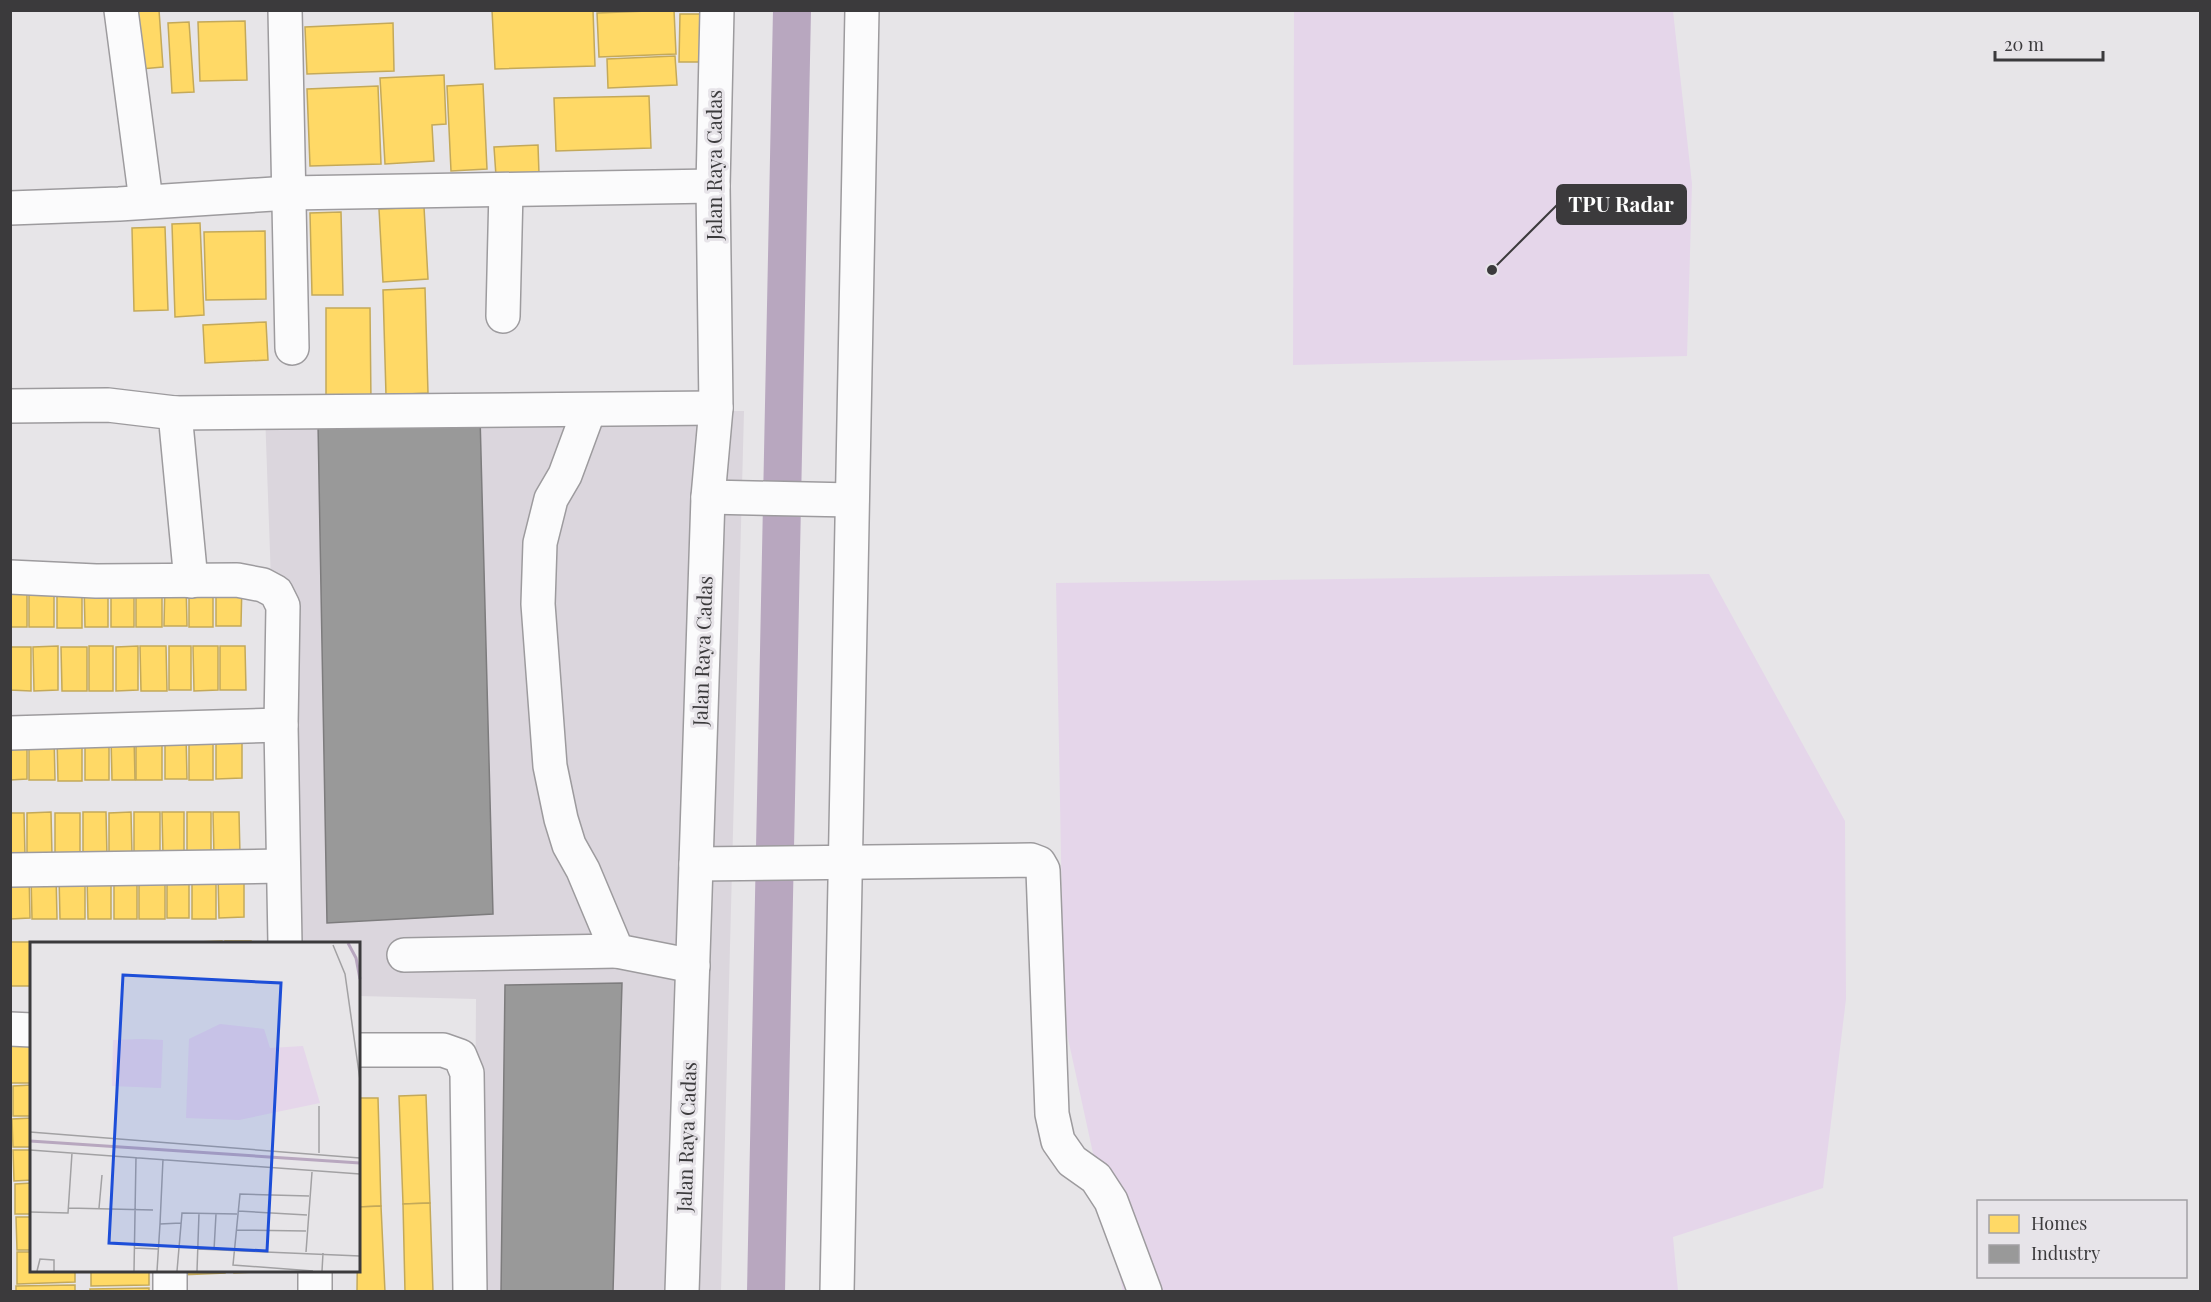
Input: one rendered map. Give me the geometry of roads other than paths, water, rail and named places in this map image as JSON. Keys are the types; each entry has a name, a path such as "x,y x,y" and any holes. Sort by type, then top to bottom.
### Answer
{"street":[{"path":"121,10 146,201"},
{"path":"285,10 292,348"},
{"name":"Jalan Raya Cadas","path":"682,1292 693,966 707,863 723,498 716,408 713,186 717,10"},
{"path":"837,1292 834,862 862,10"},
{"path":"10,208 289,193 713,186"},
{"path":"503,316 506,190"},
{"path":"10,406 108,405 175,413 716,408"},
{"path":"589,410 565,475 551,499 540,543 538,616 550,766 561,819 569,845 583,870 617,951"},
{"path":"175,413 191,581"},
{"path":"723,498 847,500"},
{"path":"10,577 237,580 263,585 276,592 283,606 281,725 285,942"},
{"path":"10,733 281,725"},
{"path":"707,863 1031,860 1039,863 1043,870 1052,1114 1058,1141 1072,1161 1096,1178 1111,1201 1145,1292"},
{"path":"10,870 282,866"},
{"path":"404,955 617,951 693,966"},
{"path":"10,1029 30,1030"},
{"path":"360,1050 443,1050 460,1056 467,1073 470,1292"},
{"path":"170,1272 170,1292"},
{"path":"315,1272 315,1292"}],"waterway":[{"path":"766,1292 792,10"}],"place":[{"name":"TPU Radar","path":"1492,270"}]}
